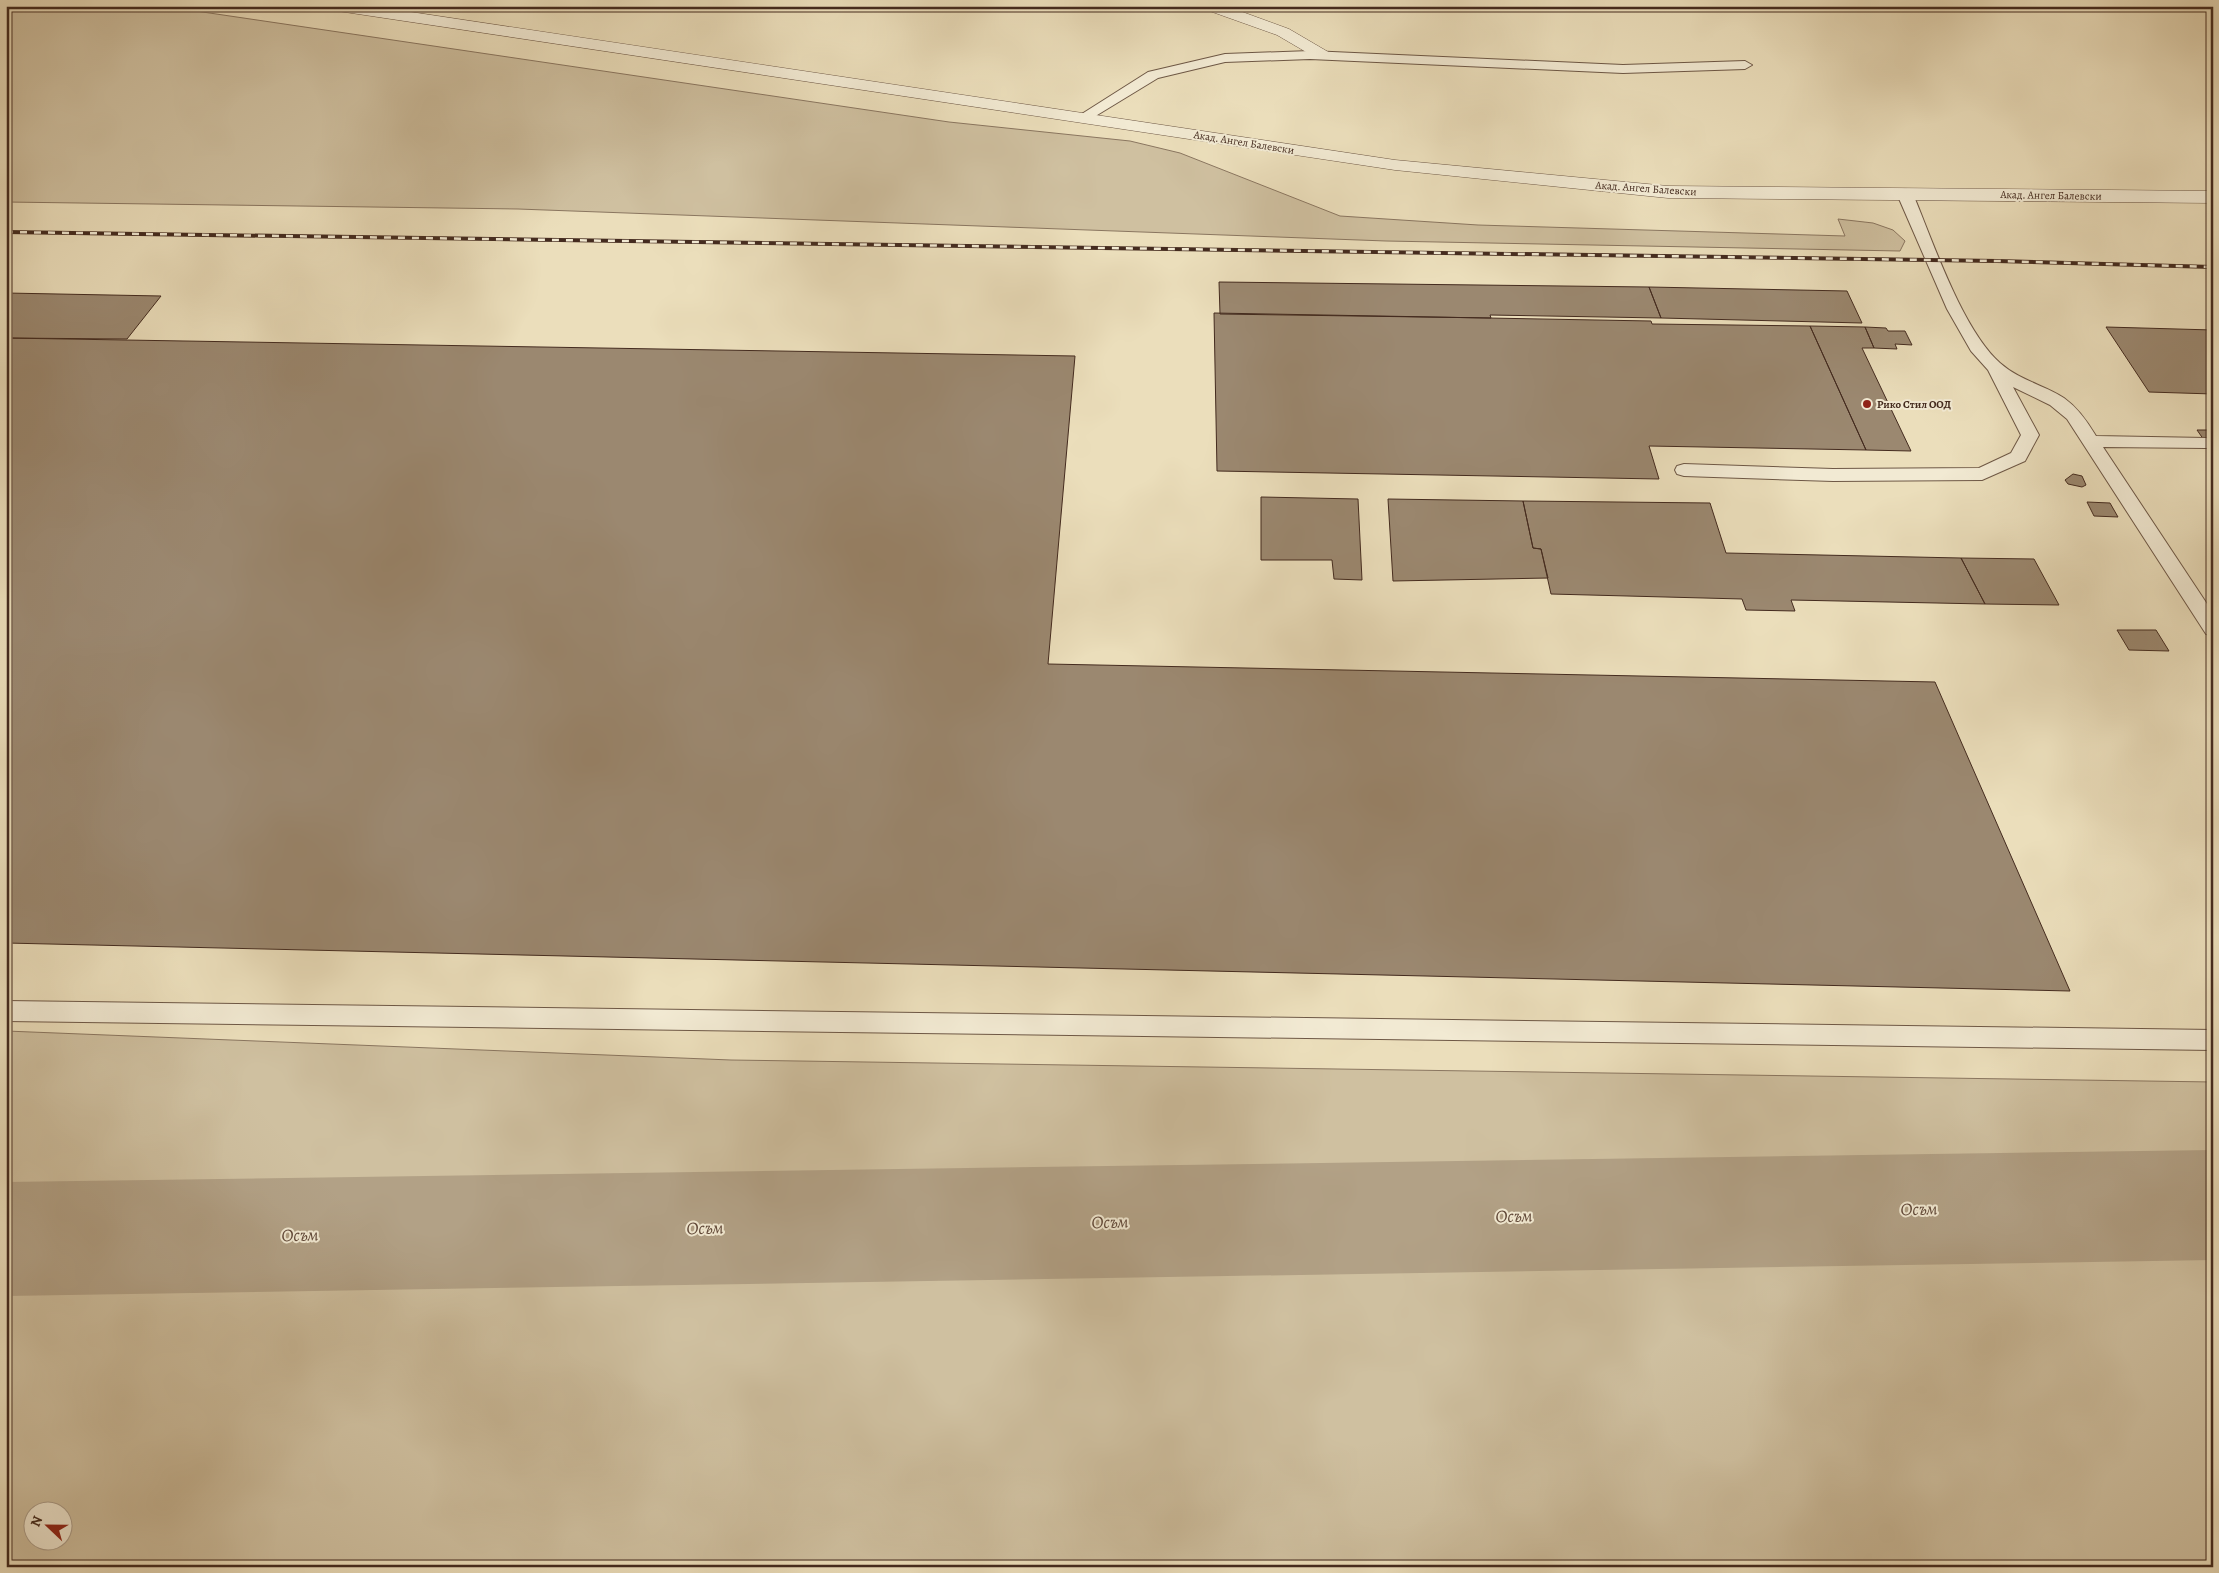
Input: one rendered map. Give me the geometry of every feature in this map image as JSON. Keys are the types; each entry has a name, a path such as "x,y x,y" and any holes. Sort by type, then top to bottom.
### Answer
{"street":[{"name":"Акад. Ангел Балевски","path":"338,6 1395,165 1668,192 2213,197"},
{"path":"1210,6 1283,32 1324,56"}],"lane":[{"path":"1084,117 1153,75 1225,58 1324,56 1623,69 1745,65"},
{"path":"1684,470 1833,475 1982,474 2018,457 2030,436 1993,366 1976,344 1960,316 1938,272 1905,194"},
{"path":"1993,366 2022,386 2056,402 2074,416 2213,628"},
{"path":"2089,441 2206,443"},
{"path":"6,1011 2213,1040"}],"shaded area":[{"path":"6,6 162,6 949,122 1130,141 1180,153 1340,216 1478,225 1845,236 1838,219 1873,223 1893,230 1905,241 1900,251 1386,241 518,209 6,202"},
{"path":"6,1031 731,1060 2213,1082 2213,1567 6,1567"}],"building":[{"path":"1219,282 1649,287 1661,318 1490,315 1491,318 1220,314"},
{"path":"1649,287 1847,291 1862,323 1661,318"},
{"path":"6,293 161,296 127,339 6,338"},
{"path":"1214,313 1651,321 1652,324 1810,326 1866,450 1649,446 1659,479 1217,471"},
{"name":"Рико Стил ООД","path":"1810,326 1865,327 1874,348 1862,348 1911,451 1866,450"},
{"path":"1865,327 1886,328 1888,331 1905,331 1912,345 1895,344 1897,349 1874,348"},
{"path":"2106,327 2213,330 2213,394 2149,392"},
{"path":"6,338 1075,356 1048,664 1935,682 2070,991 6,943"},
{"path":"2197,430 2213,430 2213,453 2206,443"},
{"path":"2073,474 2082,476 2086,485 2082,487 2068,484 2065,480"},
{"path":"1261,497 1358,499 1362,580 1334,579 1332,560 1261,560"},
{"path":"1388,499 1523,501 1533,548 1541,549 1548,578 1393,581"},
{"path":"1523,501 1710,503 1726,553 1961,558 1985,604 1791,600 1795,611 1746,610 1742,599 1551,594 1541,549 1533,548"},
{"path":"2087,502 2110,503 2118,517 2094,516"},
{"path":"1961,558 2034,559 2059,605 1985,604"},
{"path":"2117,630 2156,630 2169,651 2129,650"}],"waterway":[{"name":"Осъм","path":"6,1239 2213,1205"}],"railway":[{"path":"6,232 1997,261 2213,267"}],"place":[{"name":"Рико Стил ООД","path":"1867,404"}]}
